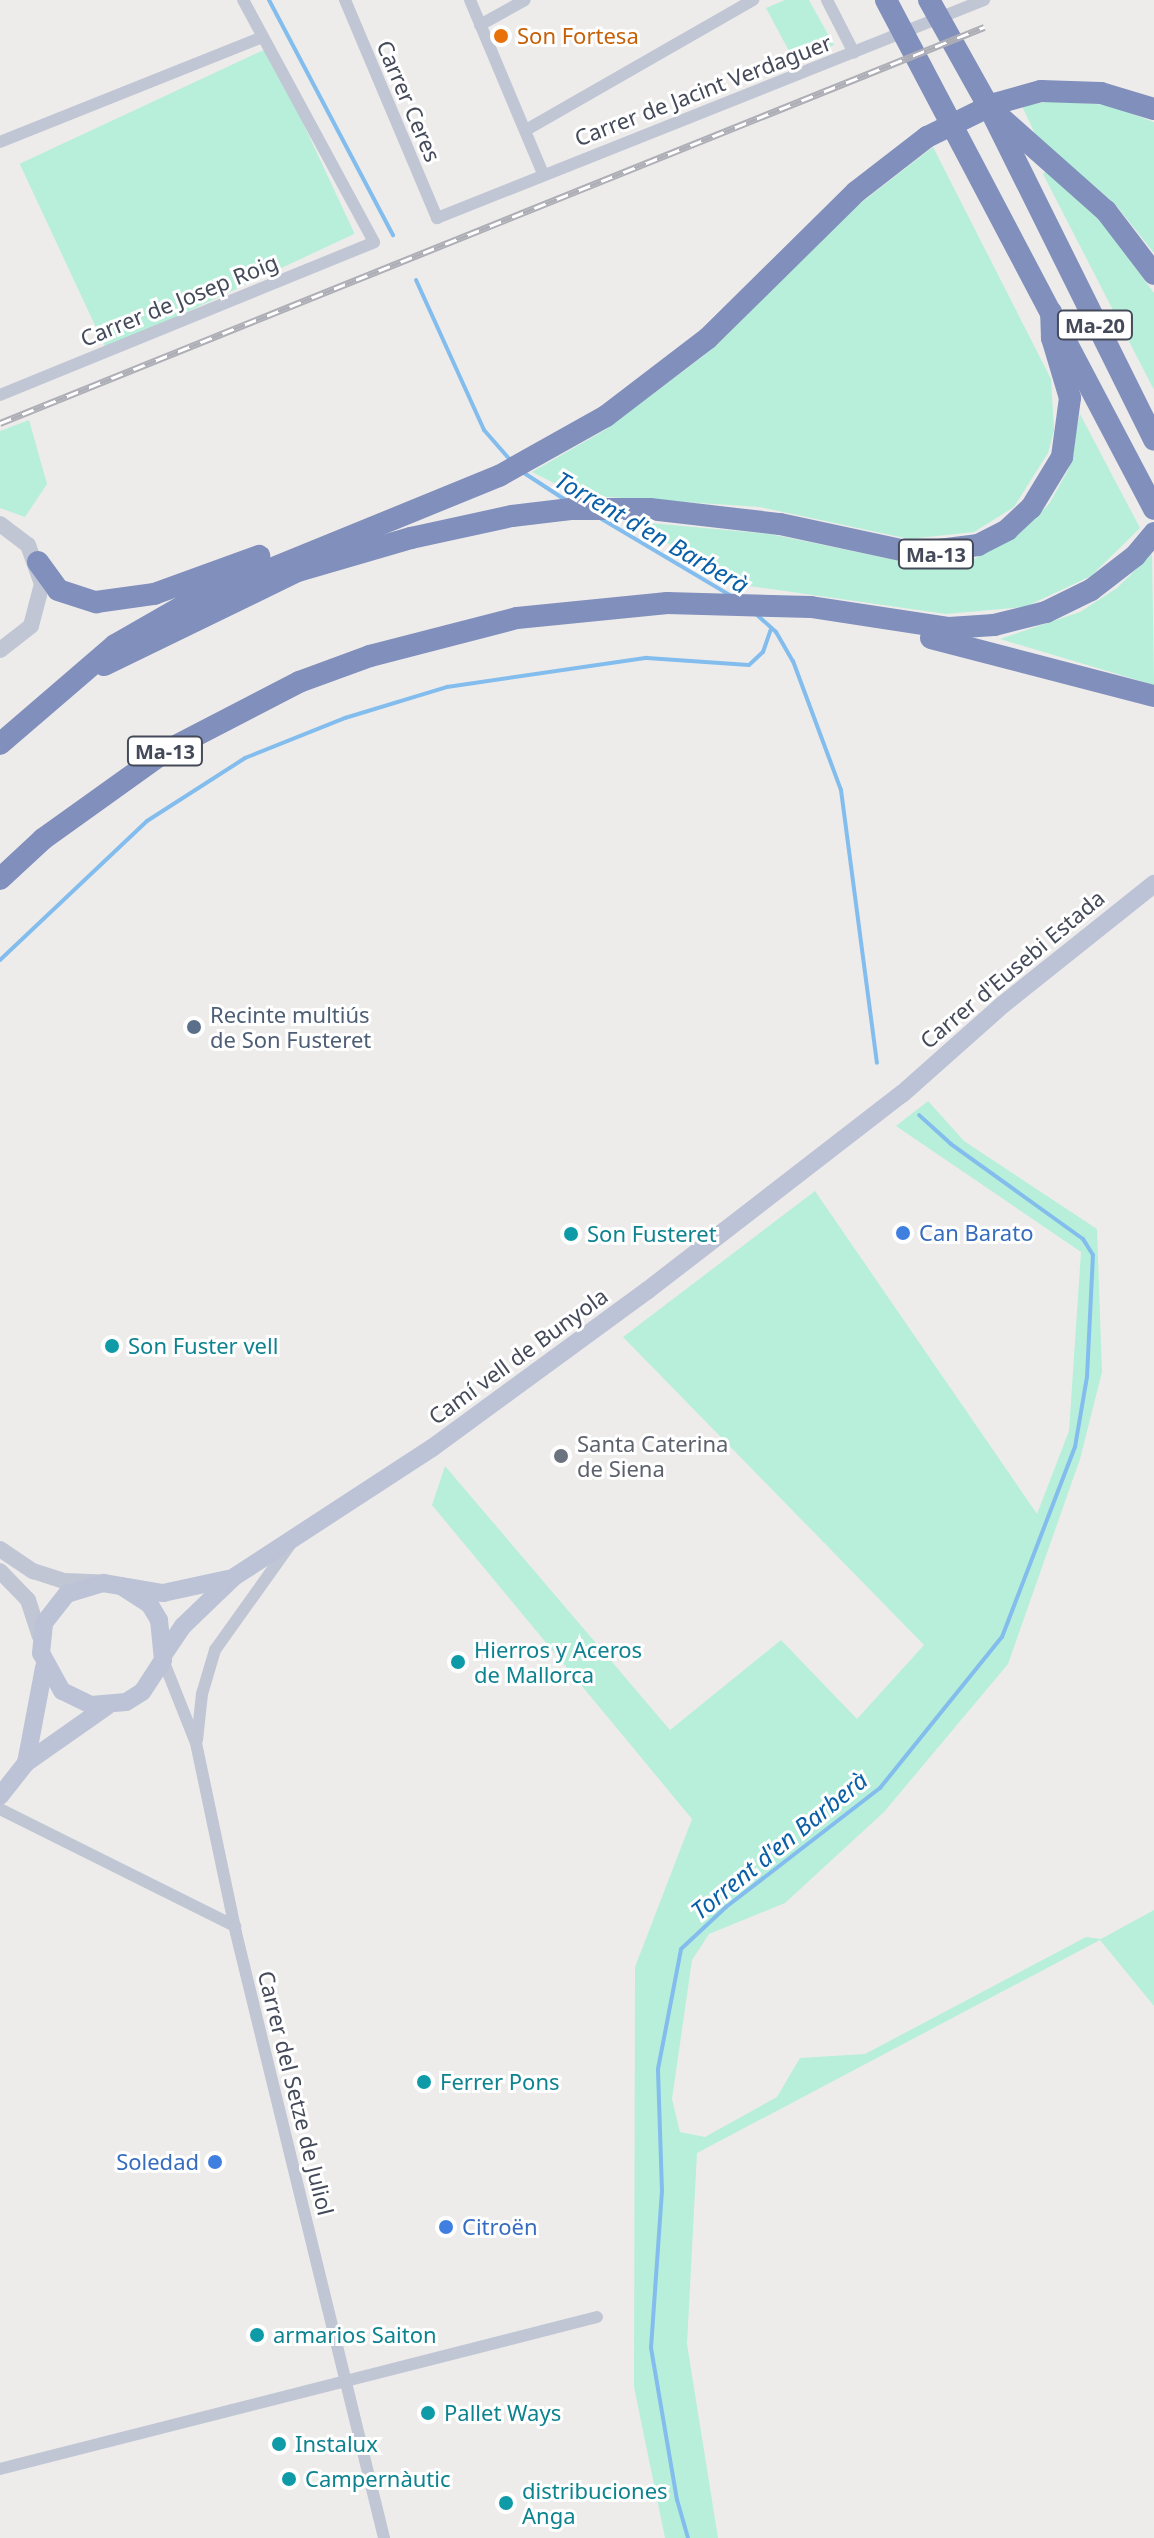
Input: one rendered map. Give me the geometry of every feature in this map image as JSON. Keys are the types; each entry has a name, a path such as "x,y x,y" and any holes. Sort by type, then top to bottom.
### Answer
{"highway":[{"name":"Ma-20","path":"886,0 1154,509"},
{"name":"Ma-20","path":"929,0 990,109 1013,162 1154,440"},
{"path":"83,674 115,645 190,602 298,554 349,539 499,476 606,416 669,370 747,302 856,192 927,137 994,104 1041,91 1101,93 1154,109"},
{"path":"990,109 1017,128 1042,157 1114,219 1154,274"},
{"name":"Ma-13","path":"0,744 83,674 298,571 442,530 544,512 624,508 780,524 915,553 954,551 989,540 1015,524 1039,499 1065,448 1070,398 1052,338 1051,312"},
{"path":"766,605 972,628 1046,612 1103,582 1154,533"},
{"path":"38,562 58,590 96,602 154,594 309,539 349,539"},
{"name":"Ma-13","path":"0,879 116,784 166,751 299,682 385,651 517,618 592,607 719,603 766,605 792,615 994,650 1154,696"}],"main road":[{"name":"Carrer d'Eusebi Estada","path":"902,1094 1001,1006 1154,884"},
{"name":"Camí vell de Bunyola","path":"163,1657 183,1626 234,1577 432,1448 902,1094"},
{"path":"26,1763 46,1681 41,1641 54,1606 84,1585 112,1584 163,1593 234,1577"},
{"path":"0,1796 26,1763 107,1706 142,1692 163,1657 155,1612 112,1584"},
{"path":"44,1664 69,1696 107,1706"}],"street":[{"path":"0,142 263,37 243,0"},
{"name":"Carrer Ceres","path":"345,0 437,218"},
{"path":"470,0 543,174"},
{"path":"480,25 525,0"},
{"path":"526,130 753,0"},
{"path":"827,0 854,53"},
{"name":"Carrer de Jacint Verdaguer","path":"437,218 984,0"},
{"name":"Carrer de Josep Roig","path":"0,395 374,242 263,37"},
{"path":"0,524 22,538 38,562 42,595 36,616 16,641 0,650"},
{"path":"196,1743 202,1694 215,1650 229,1624 296,1537"},
{"path":"0,1549 33,1571 64,1581 112,1584"},
{"path":"0,1571 28,1600 41,1641"},
{"name":"Carrer del Setze de Juliol","path":"163,1657 196,1743 235,1926 384,2538"},
{"path":"0,1809 235,1926"},
{"path":"0,2469 597,2317"}],"green space":[{"path":"785,0 809,0 834,45 815,54 789,51 766,8"},
{"path":"268,48 355,234 106,350 20,164"},
{"path":"1051,101 1108,105 1154,122 1154,253 1115,204 1036,136 1022,106"},
{"path":"933,147 1051,379 1054,430 1048,453 1014,507 974,532 909,539 760,507 578,495 532,472 605,430 702,357 853,209"},
{"path":"1047,170 1088,204 1154,293 1154,390 1043,174"},
{"path":"1080,414 1140,528 1091,576 1025,607 946,614 742,585 628,521 770,534 915,564 974,559 1020,533 1049,504 1068,470"},
{"path":"29,420 47,484 25,517 0,508 0,431"},
{"path":"1152,554 1154,685 1000,639 1080,612 1117,588"},
{"path":"928,1101 964,1141 1097,1229 1102,1372 1080,1459 1008,1664 884,1812 785,1903 709,1934 692,1960 672,2099 680,2132 705,2137 777,2097 800,2058 865,2054 1086,1937 1101,1939 1154,1910 1154,2006 1100,1940 697,2153 687,2344 718,2538 665,2538 634,2387 635,1967 692,1819 432,1505 445,1466 670,1730 781,1640 857,1719 924,1645 623,1337 815,1191 1037,1514 1069,1431 1081,1252 896,1126"}],"waterway":[{"name":"Torrent d'en Barberà","path":"269,0 393,235"},
{"name":"Torrent d'en Barberà","path":"416,280 484,430 512,462"},
{"name":"Torrent d'en Barberà","path":"521,471 567,501"},
{"name":"Torrent d'en Barberà","path":"600,518 733,597"},
{"name":"Torrent d'en Barberà","path":"756,614 776,632 793,661 841,790 877,1063"},
{"path":"0,960 147,821 245,758 345,718 447,687 647,658 749,665 763,652 771,629"},
{"name":"Torrent d'en Barberà","path":"688,2538 677,2500 651,2348 662,2191 658,2069 681,1949 726,1907 880,1788 1002,1637 1075,1447 1087,1377 1093,1255 1083,1239 951,1144 919,1115"}],"railway":[{"path":"0,423 984,27"}],"place":[{"name":"Son Fortesa","path":"501,36"},
{"name":"Recinte multiús de Son Fusteret","path":"194,1027"},
{"name":"Can Barato","path":"903,1233"},
{"name":"Son Fusteret","path":"571,1234"},
{"name":"Son Fuster vell","path":"112,1346"},
{"name":"Santa Caterina de Siena","path":"561,1456"},
{"name":"Hierros y Aceros de Mallorca","path":"458,1662"},
{"name":"Ferrer Pons","path":"424,2082"},
{"name":"Soledad","path":"215,2162"},
{"name":"Citroën","path":"446,2227"},
{"name":"armarios Saiton","path":"257,2335"},
{"name":"Pallet Ways","path":"428,2413"},
{"name":"Instalux","path":"279,2444"},
{"name":"Campernàutic","path":"289,2479"},
{"name":"distribuciones Anga","path":"506,2503"}]}
